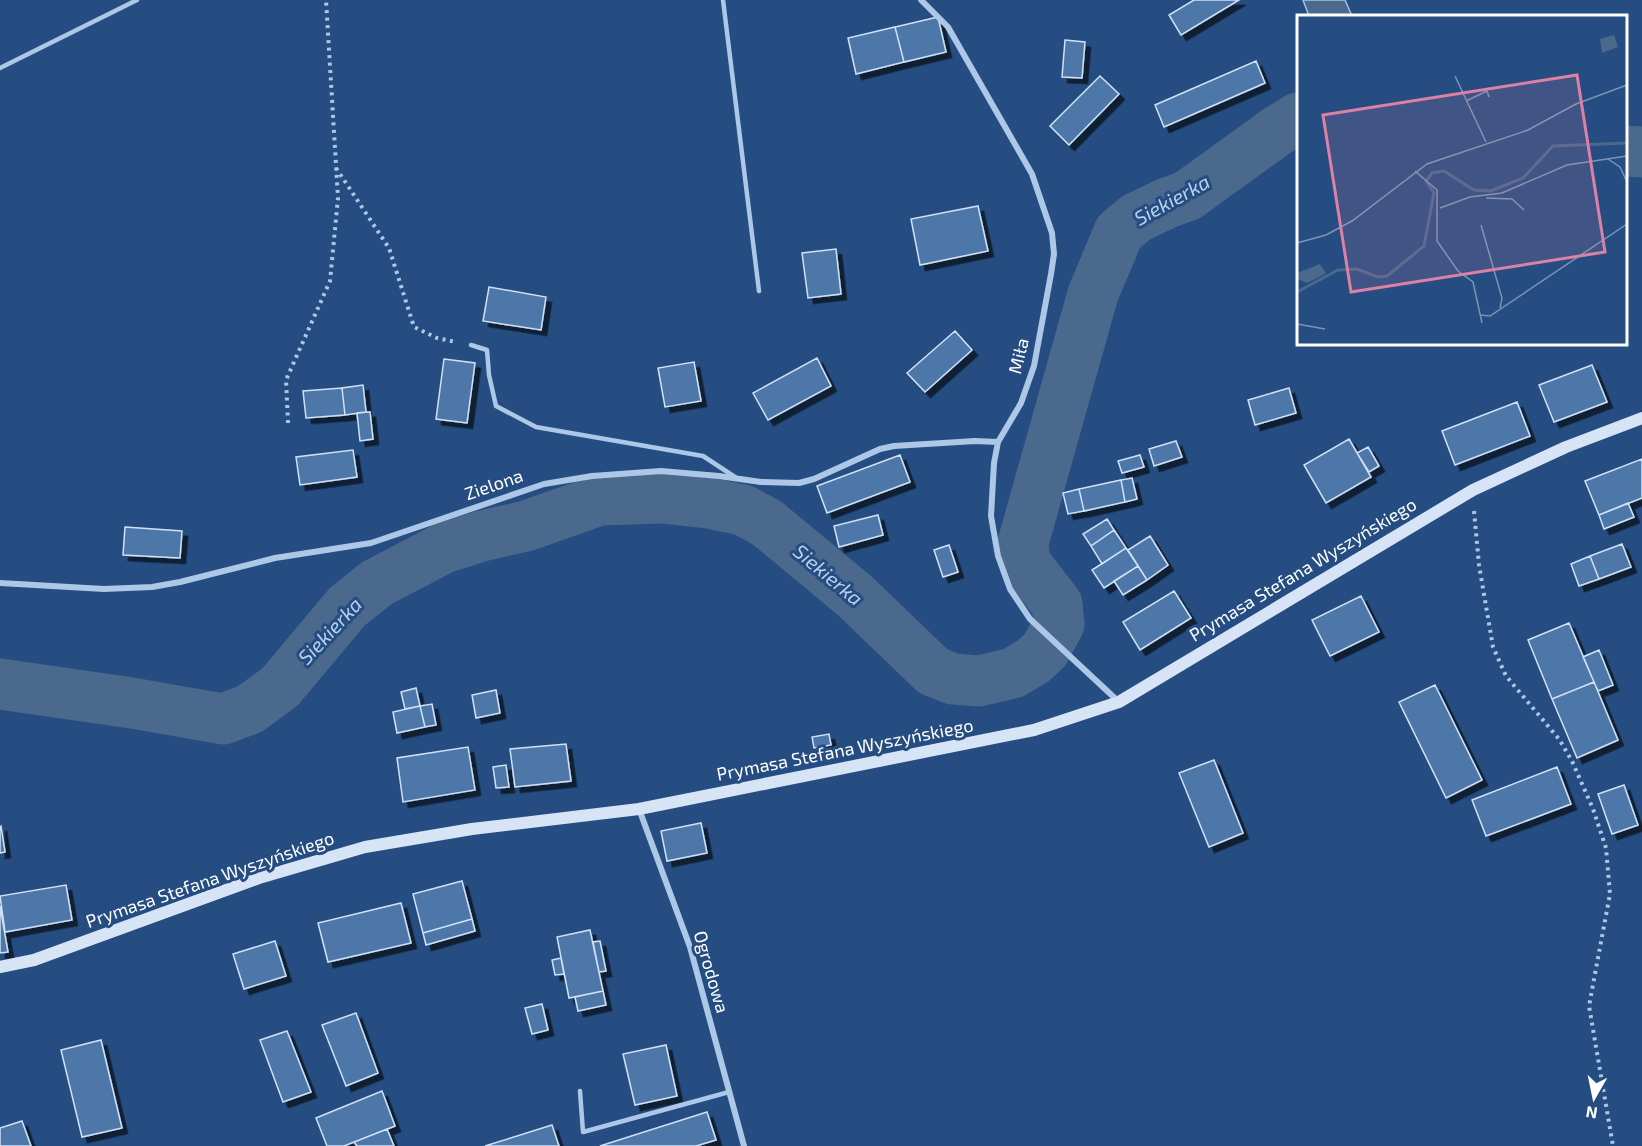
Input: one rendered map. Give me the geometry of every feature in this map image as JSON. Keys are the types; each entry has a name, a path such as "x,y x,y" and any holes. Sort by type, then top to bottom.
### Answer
{"main road":[{"name":"Prymasa Stefana Wyszyńskiego","path":"0,967 34,960 259,878 365,847 472,829 639,809 1034,730 1119,702 1473,490 1566,447 1642,418"}],"street":[{"name":"Miła","path":"921,0 948,27 1032,174 1052,233 1054,254 1052,274 1034,366 1021,403 998,442 991,494 993,535 998,556 1010,589 1030,619 1119,702"},
{"name":"Zielona","path":"0,583 104,589 153,587 275,558 371,543 544,484 592,476 661,471 760,482 799,483 814,479 880,449 894,446 975,441 998,442"},
{"name":"Ogrodowa","path":"639,809 690,947 744,1146"}],"lane":[{"path":"0,68 136,0"},
{"path":"723,0 759,291"},
{"path":"471,345 487,350 489,375 496,406 536,427 703,456 737,479"},
{"path":"580,1091 583,1132 729,1092"}],"path":[{"path":"288,423 286,380 330,281 338,198 326,0"},
{"path":"336,167 389,248 414,327 437,339 471,345"},
{"path":"1473,490 1479,565 1493,647 1506,676 1559,739 1572,761 1593,809 1606,848 1610,894 1589,1006 1613,1146"}],"water":[{"path":"1303,0 1345,0 1352,15 1309,15"}],"building":[{"path":"1194,0 1239,0 1181,35 1169,15"},
{"path":"938,17 946,52 904,62 895,27"},
{"path":"895,27 904,62 856,74 848,38"},
{"path":"1065,40 1085,42 1082,78 1062,77"},
{"path":"1256,61 1265,83 1164,127 1155,105"},
{"path":"1100,76 1119,94 1069,145 1050,126"},
{"path":"978,206 988,251 920,265 911,219"},
{"path":"836,249 841,294 808,298 802,253"},
{"path":"489,287 546,297 541,330 483,321"},
{"path":"955,331 972,350 925,392 907,373"},
{"path":"817,358 831,386 768,420 753,393"},
{"path":"444,359 475,363 467,423 436,419"},
{"path":"694,362 701,401 665,407 658,368"},
{"path":"1592,365 1607,402 1554,422 1539,385"},
{"path":"363,385 366,412 345,415 342,388"},
{"path":"342,388 345,415 306,418 303,391"},
{"path":"1289,388 1296,413 1255,425 1248,400"},
{"path":"1517,402 1530,436 1455,465 1442,431"},
{"path":"370,412 373,439 360,441 357,413"},
{"path":"1349,439 1371,477 1326,503 1304,465"},
{"path":"1176,441 1182,457 1154,466 1149,449"},
{"path":"1368,447 1379,466 1369,472 1357,453"},
{"path":"353,450 357,477 300,485 296,457"},
{"path":"900,455 910,482 827,513 817,486"},
{"path":"1140,455 1144,467 1122,473 1118,461"},
{"path":"1642,459 1642,498 1599,515 1585,481"},
{"path":"1132,478 1137,499 1125,502 1121,480"},
{"path":"1121,480 1125,502 1084,511 1079,489"},
{"path":"1079,489 1084,511 1068,514 1063,493"},
{"path":"1628,503 1634,517 1604,529 1599,515"},
{"path":"878,515 883,535 839,547 834,526"},
{"path":"1107,519 1114,530 1091,546 1083,534"},
{"path":"125,527 182,531 180,558 123,555"},
{"path":"1114,530 1126,548 1102,564 1091,546"},
{"path":"1150,536 1168,565 1147,580 1128,550"},
{"path":"1622,544 1631,567 1599,579 1590,556"},
{"path":"949,545 958,572 943,577 934,550"},
{"path":"1126,548 1138,566 1104,588 1092,570"},
{"path":"1590,556 1599,579 1579,586 1571,564"},
{"path":"1138,566 1147,580 1123,595 1114,581"},
{"path":"1174,591 1191,618 1140,650 1123,622"},
{"path":"1361,596 1379,632 1330,656 1312,620"},
{"path":"1569,623 1594,682 1552,699 1528,640"},
{"path":"1599,650 1613,685 1598,691 1583,657"},
{"path":"1594,682 1618,740 1577,758 1552,699"},
{"path":"1435,685 1482,780 1446,798 1399,702"},
{"path":"416,688 420,706 405,709 401,692"},
{"path":"496,690 500,713 476,718 472,695"},
{"path":"432,704 436,725 425,727 420,706"},
{"path":"420,706 425,727 397,733 393,712"},
{"path":"829,734 831,745 814,748 812,737"},
{"path":"566,744 571,781 515,787 510,749"},
{"path":"468,747 475,790 403,802 397,758"},
{"path":"1214,760 1243,833 1209,847 1179,773"},
{"path":"506,765 509,787 496,788 493,767"},
{"path":"1557,767 1571,804 1486,836 1472,800"},
{"path":"1624,785 1638,825 1612,834 1598,794"},
{"path":"701,823 707,853 667,861 661,831"},
{"path":"0,827 5,852 0,853"},
{"path":"462,881 472,919 423,933 413,894"},
{"path":"66,885 72,920 5,932 0,896"},
{"path":"401,903 411,943 328,962 318,923"},
{"path":"0,906 8,952 0,953"},
{"path":"472,919 475,931 426,945 423,933"},
{"path":"590,930 603,991 569,998 557,937"},
{"path":"275,941 286,976 244,989 233,954"},
{"path":"600,941 606,971 599,972 593,942"},
{"path":"561,958 564,974 555,975 552,960"},
{"path":"603,991 606,1005 578,1011 575,997"},
{"path":"542,1004 548,1030 532,1034 525,1008"},
{"path":"356,1013 378,1073 346,1086 322,1025"},
{"path":"287,1031 311,1092 283,1102 260,1040"},
{"path":"101,1040 122,1128 82,1137 61,1050"},
{"path":"666,1045 677,1096 635,1105 623,1054"},
{"path":"382,1091 395,1126 344,1146 327,1146 316,1118"},
{"path":"707,1112 716,1140 696,1146 600,1146"},
{"path":"22,1121 31,1146 0,1146 0,1128"},
{"path":"552,1125 559,1146 485,1146"},
{"path":"387,1129 394,1146 357,1146 354,1142"}],"waterway":[{"name":"Siekierka","path":"0,684 223,719 250,709 280,687 347,607 377,583 444,548 526,526 600,500 662,498 743,510 767,523 855,596 933,671 953,679 979,681 1013,673 1033,661 1045,650 1059,624 1057,604 1025,563 1023,543 1093,294 1119,232 1136,218 1187,196 1297,119"},
{"name":"Siekierka","path":"1627,151 1642,152"}]}
